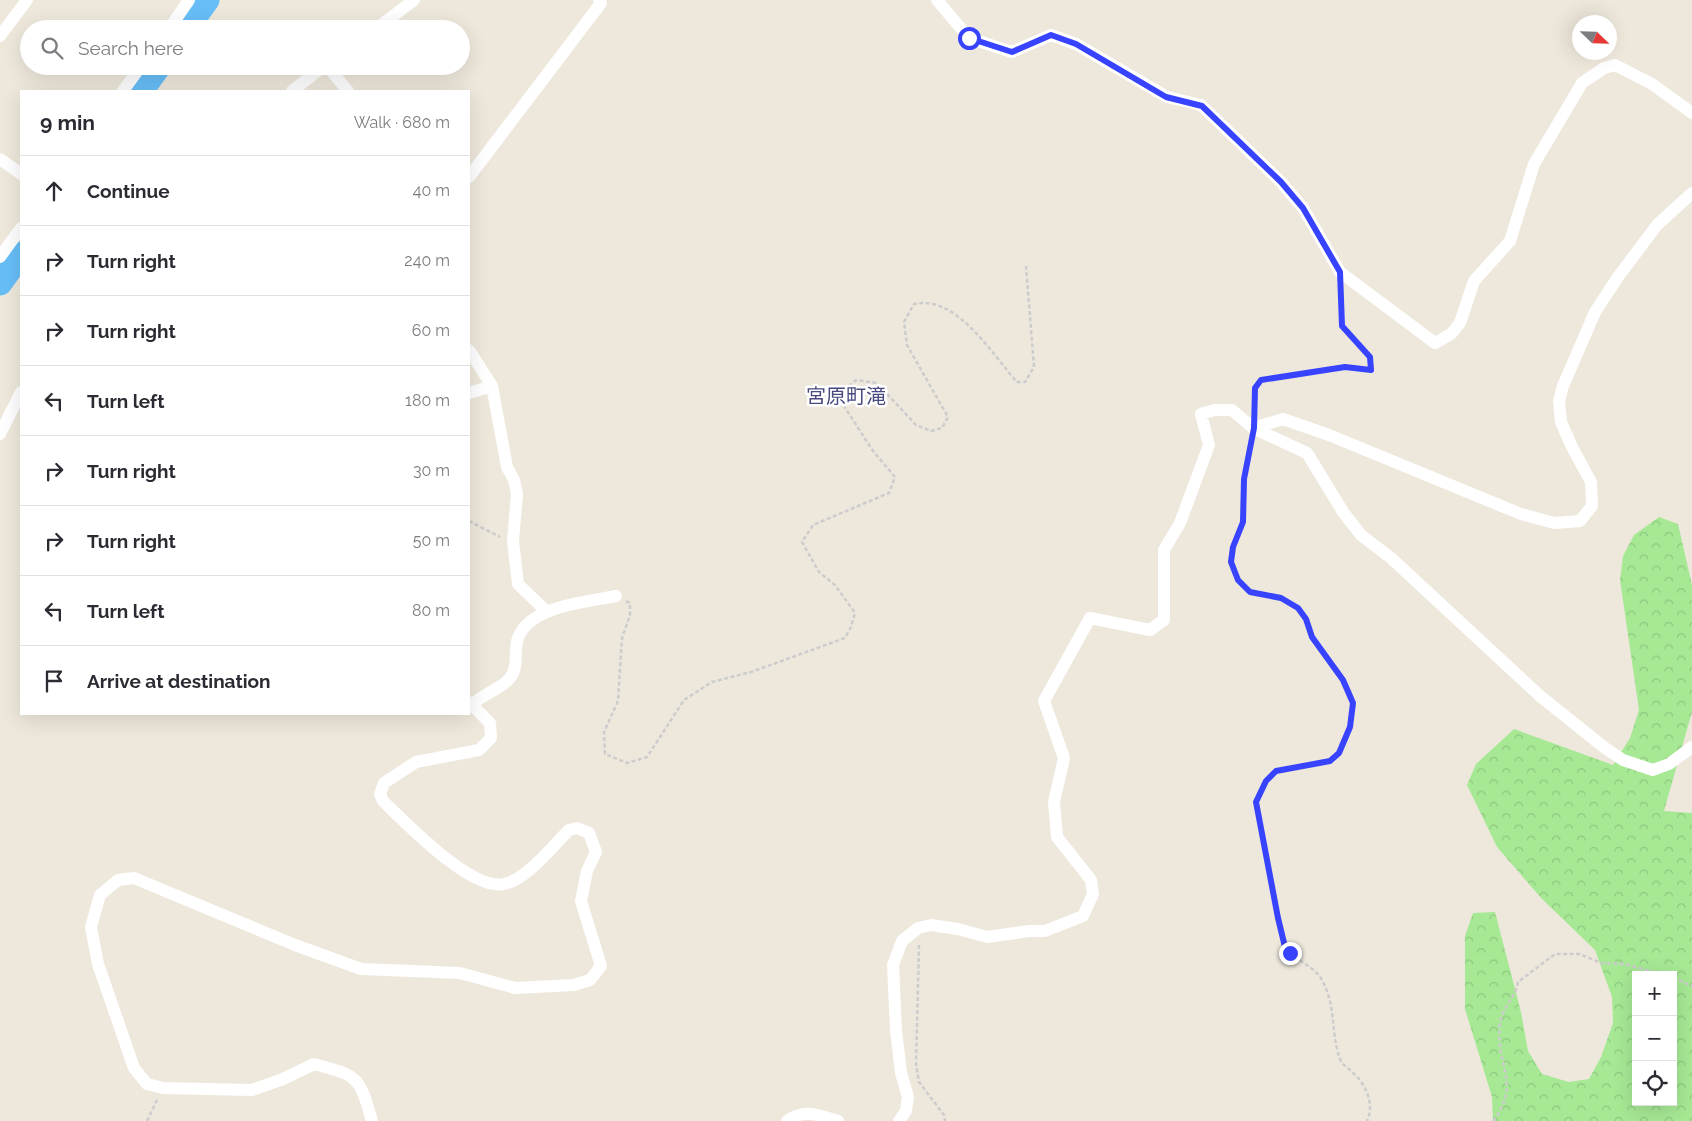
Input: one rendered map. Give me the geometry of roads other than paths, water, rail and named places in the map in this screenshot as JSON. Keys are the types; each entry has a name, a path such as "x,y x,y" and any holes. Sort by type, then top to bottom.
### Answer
{"street":[{"path":"0,36 26,0"},
{"path":"175,20 189,0"},
{"path":"388,20 414,0"},
{"path":"470,176 601,3 599,0"},
{"path":"937,0 969,38 1012,52 1051,35 1076,44 1166,97 1202,106 1303,208 1340,272 1435,343 1451,334 1460,323 1474,281 1510,241 1534,164 1582,83 1604,68 1614,66 1652,84 1692,113"},
{"path":"123,90 134,75"},
{"path":"293,90 314,75"},
{"path":"334,75 347,90"},
{"path":"0,159 20,173"},
{"path":"1254,428 1283,419 1328,435 1521,514 1554,523 1580,521 1592,506 1591,482 1561,422 1559,401 1563,386 1595,312 1618,277 1657,225 1692,193"},
{"path":"0,257 20,229"},
{"path":"470,352 492,386 507,467 514,480 517,494 513,541 518,584 546,611"},
{"path":"470,393 492,386"},
{"path":"0,434 20,397"},
{"path":"899,1121 906,1111 908,1097 901,1073 896,1030 893,966 902,942 918,928 930,926 958,929 987,937 1029,931 1045,931 1083,916 1093,894 1091,880 1057,837 1054,802 1064,758 1044,701 1090,618 1150,630 1164,620 1164,550 1180,523 1209,445 1201,414 1214,410 1232,410 1254,428 1307,453 1343,512 1361,535 1391,558 1540,696 1604,748 1623,760 1653,770 1670,764 1692,747"},
{"path":"372,1121 362,1087 346,1072 314,1064 283,1079 252,1090 163,1088 147,1084 134,1068 98,964 91,927 100,895 118,880 134,878 295,945 361,969 460,973 515,988 574,985 590,980 601,966 581,901 587,871 596,852 589,833 577,828 569,830 526,872 506,884 491,885 463,872 383,802 380,794 384,783 416,762 479,750 491,738 490,723 470,703 509,680 516,666 518,638 529,622 546,611 616,596"},
{"path":"787,1121 795,1114 812,1113 838,1121"}],"waterway":[{"path":"193,20 207,0"},
{"path":"142,90 153,75"},
{"path":"0,283 20,255"}],"district":[{"name":"宮原町滝","path":"846,396"}]}
